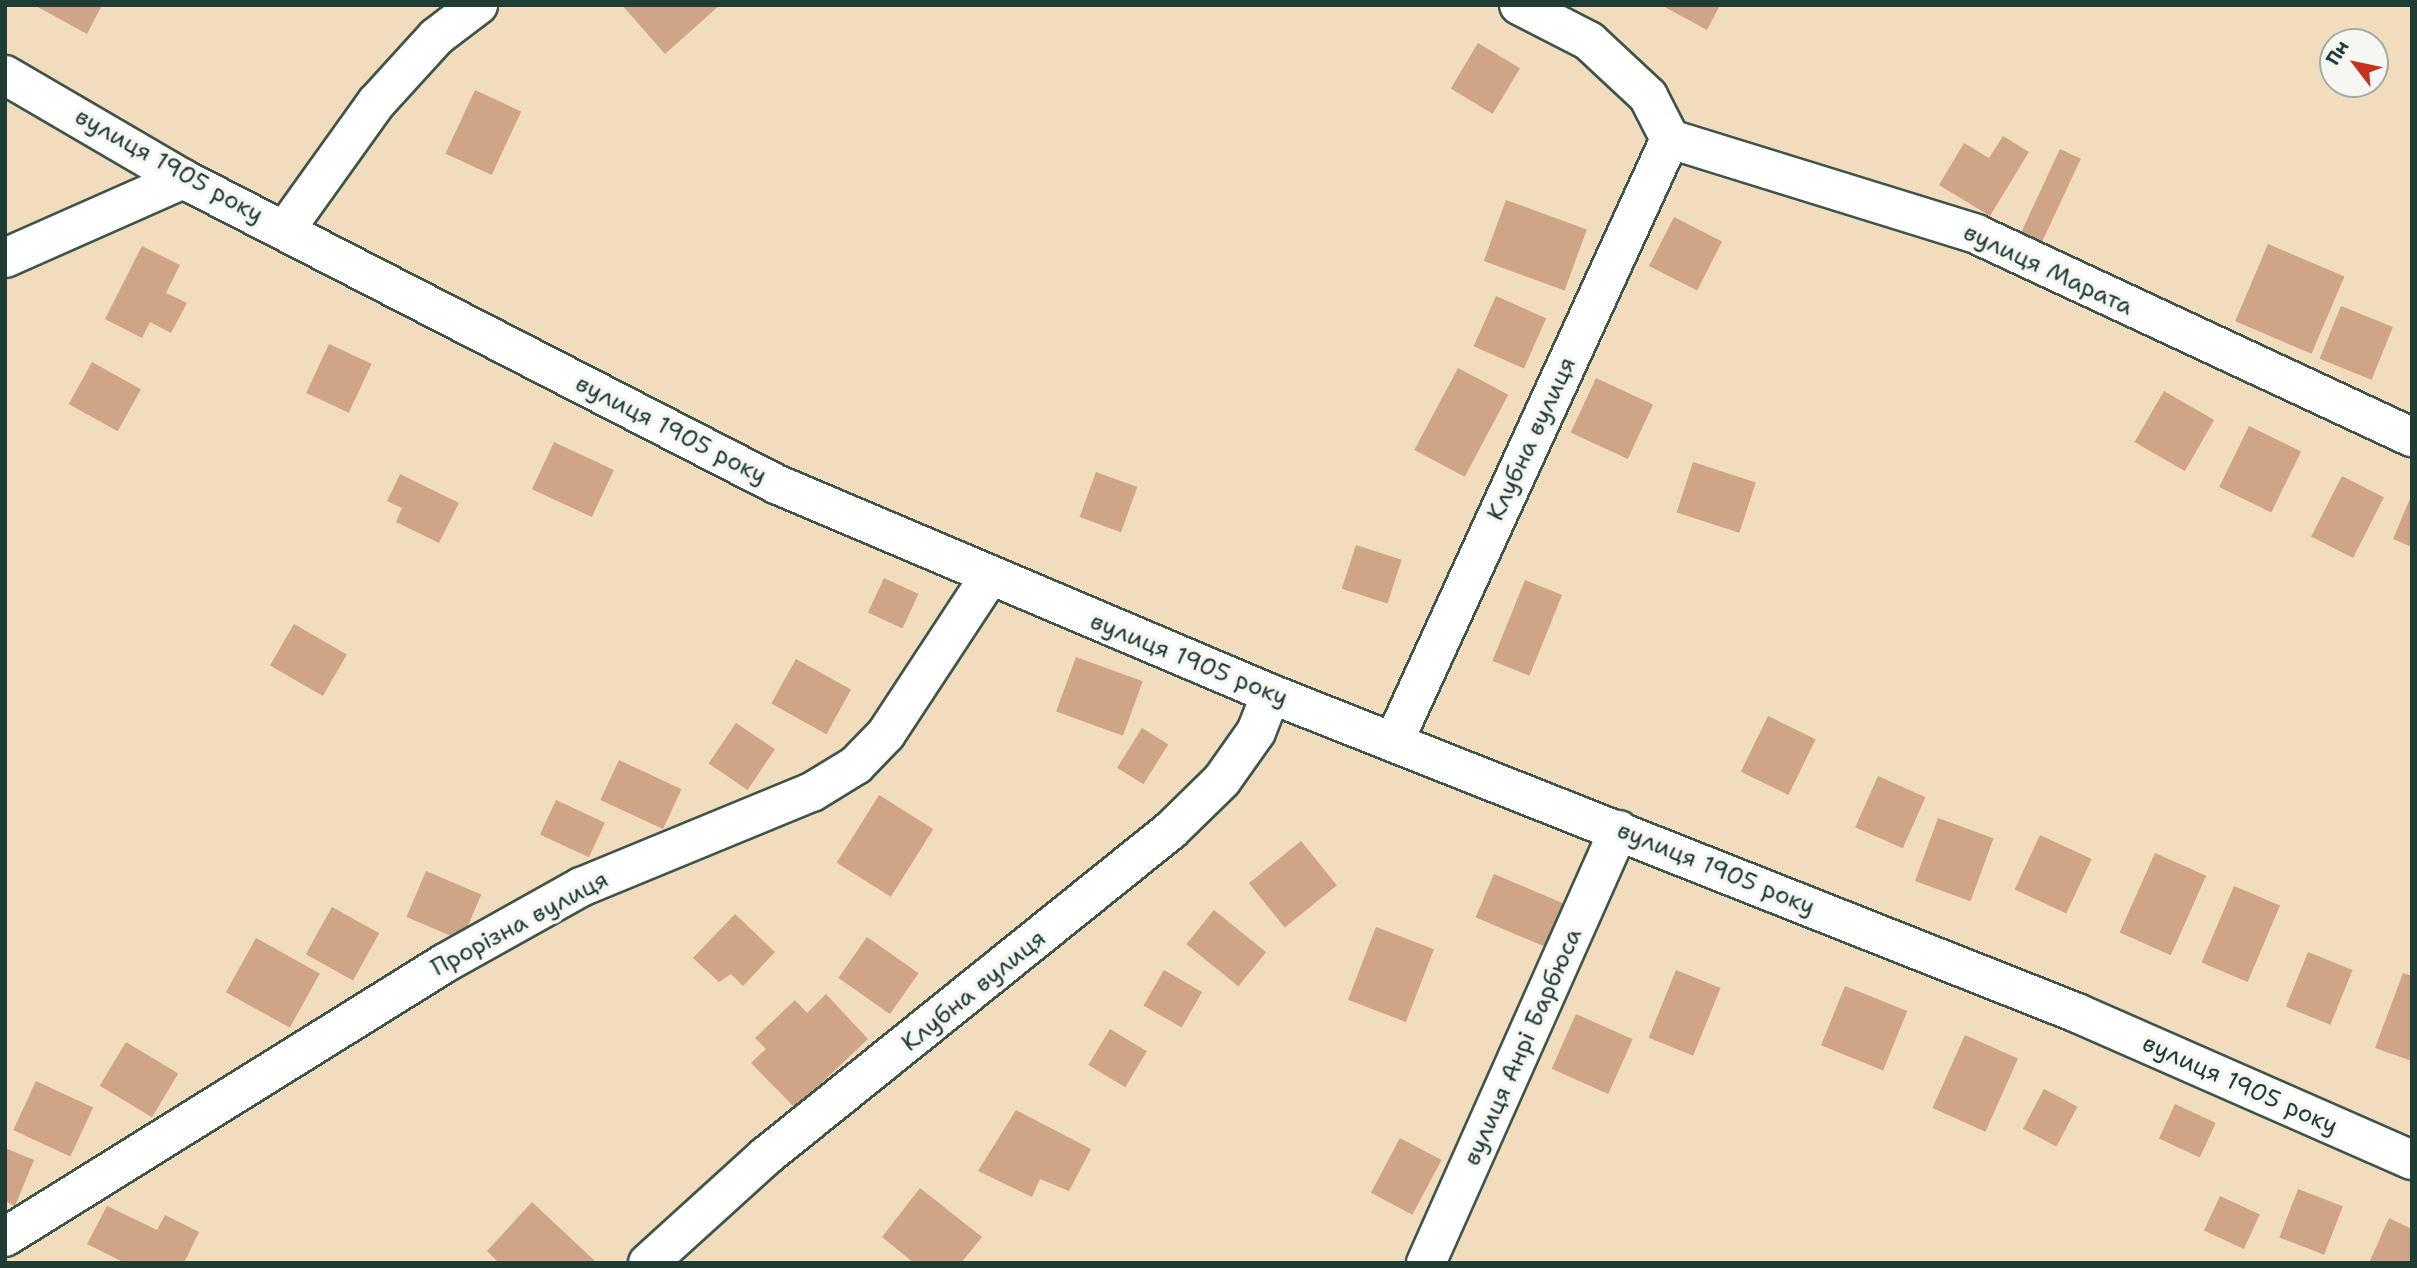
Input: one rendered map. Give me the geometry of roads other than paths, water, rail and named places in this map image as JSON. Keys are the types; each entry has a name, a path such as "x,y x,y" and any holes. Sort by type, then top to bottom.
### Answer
{"street":[{"path":"285,230 376,103 436,37 478,5"},
{"path":"1519,5 1589,41 1648,96 1670,139"},
{"name":"вулиця 1905 року","path":"5,75 183,179 673,433 988,579 2077,1013 2412,1160"},
{"name":"вулиця Марата","path":"1670,139 1976,234 2412,437"},
{"name":"Клубна вулиця","path":"1395,739 1670,139"},
{"path":"5,258 183,179"},
{"name":"Прорізна вулиця","path":"5,1237 445,963 569,893 811,792 856,765 887,734 988,579"},
{"name":"Клубна вулиця","path":"648,1263 766,1156 1171,830 1222,780 1256,732 1271,694"},
{"name":"вулиця Анрі Барбюса","path":"1426,1263 1619,830"}]}
